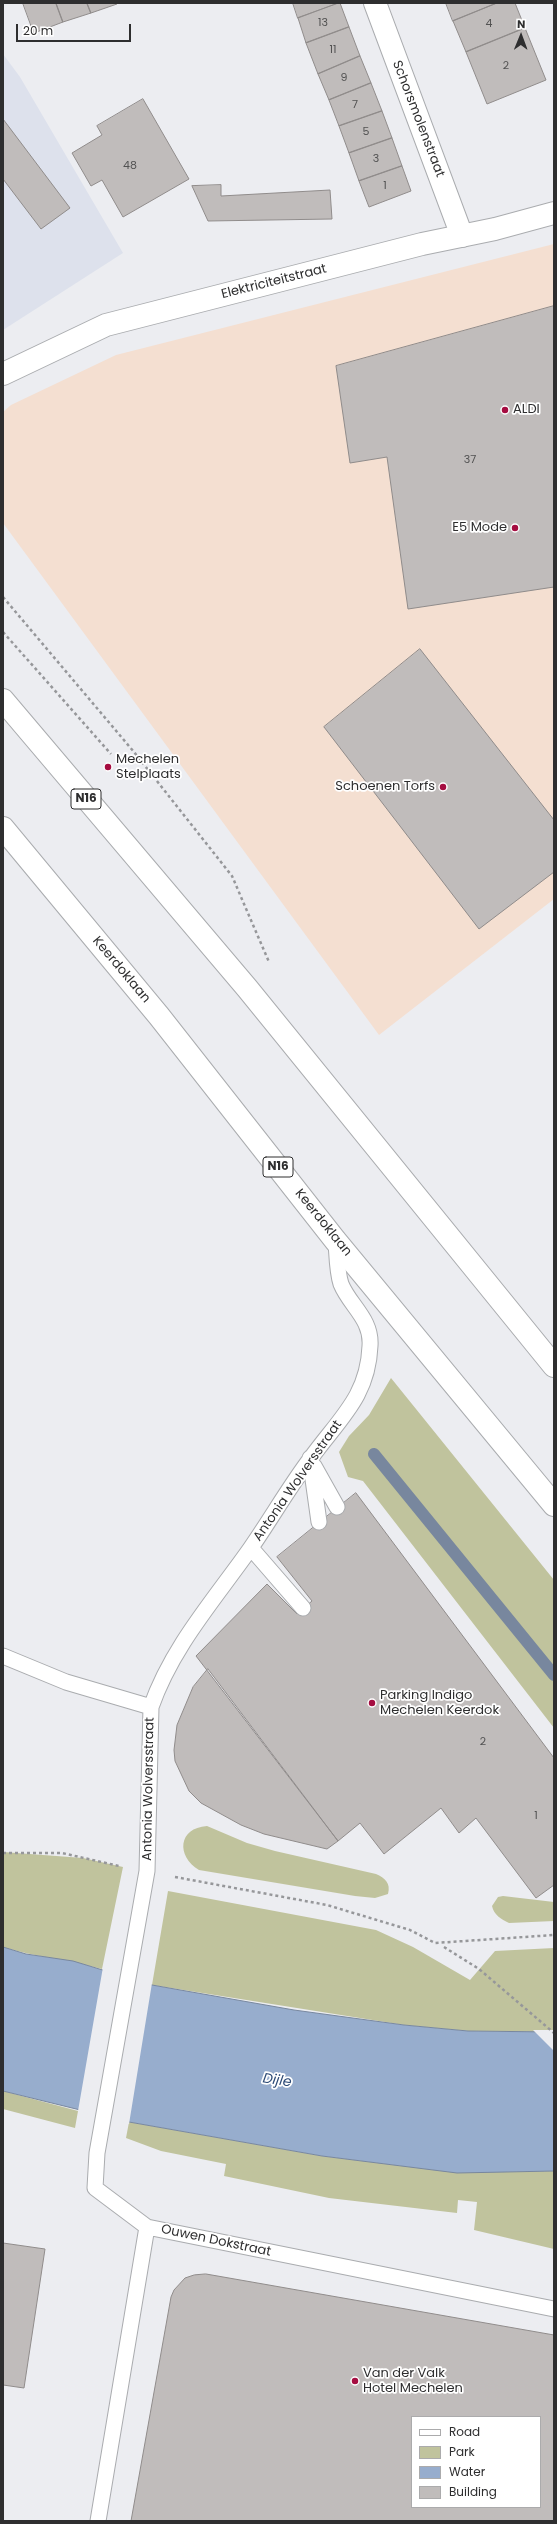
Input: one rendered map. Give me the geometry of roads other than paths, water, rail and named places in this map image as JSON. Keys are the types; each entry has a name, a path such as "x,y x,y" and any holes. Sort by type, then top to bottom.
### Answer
{"main road":[{"name":"Schorsmolenstraat","path":"375,3 462,236"},
{"name":"Elektriciteitstraat","path":"3,374 106,325 554,213"},
{"name":"N16","path":"3,700 247,988 554,1366"},
{"name":"Keerdoklaan","path":"3,828 159,1016 335,1240 554,1505"}],"lane":[{"name":"Antonia Wolversstraat","path":"147,2226 95,2188 97,2153 146,1878 151,1707 158,1687 176,1651 251,1548 310,1458 361,1391 368,1372 371,1344 365,1318 341,1284 335,1240"},
{"path":"310,1458 338,1507"},
{"path":"310,1458 319,1522"},
{"path":"251,1548 303,1608"},
{"name":"Antonia Wolversstraat","path":"3,1656 66,1682 151,1707"},
{"name":"Ouwen Dokstraat","path":"98,2521 147,2226 554,2309"}],"water":[{"name":"Dijle","path":"3,1947 26,1954 73,1961 152,1985 294,2010 404,2025 468,2031 554,2032 554,2171 457,2173 322,2156 129,2122 3,2091"}],"waterway":[{"path":"374,1454 554,1675"}],"place":[{"name":"ALDI","path":"505,410"},
{"name":"E5 Mode","path":"515,528"},
{"name":"Mechelen Stelplaats","path":"108,767"},
{"name":"Schoenen Torfs","path":"443,787"},
{"name":"Parking Indigo Mechelen Keerdok","path":"372,1703"},
{"name":"Van der Valk Hotel Mechelen","path":"355,2381"}]}
